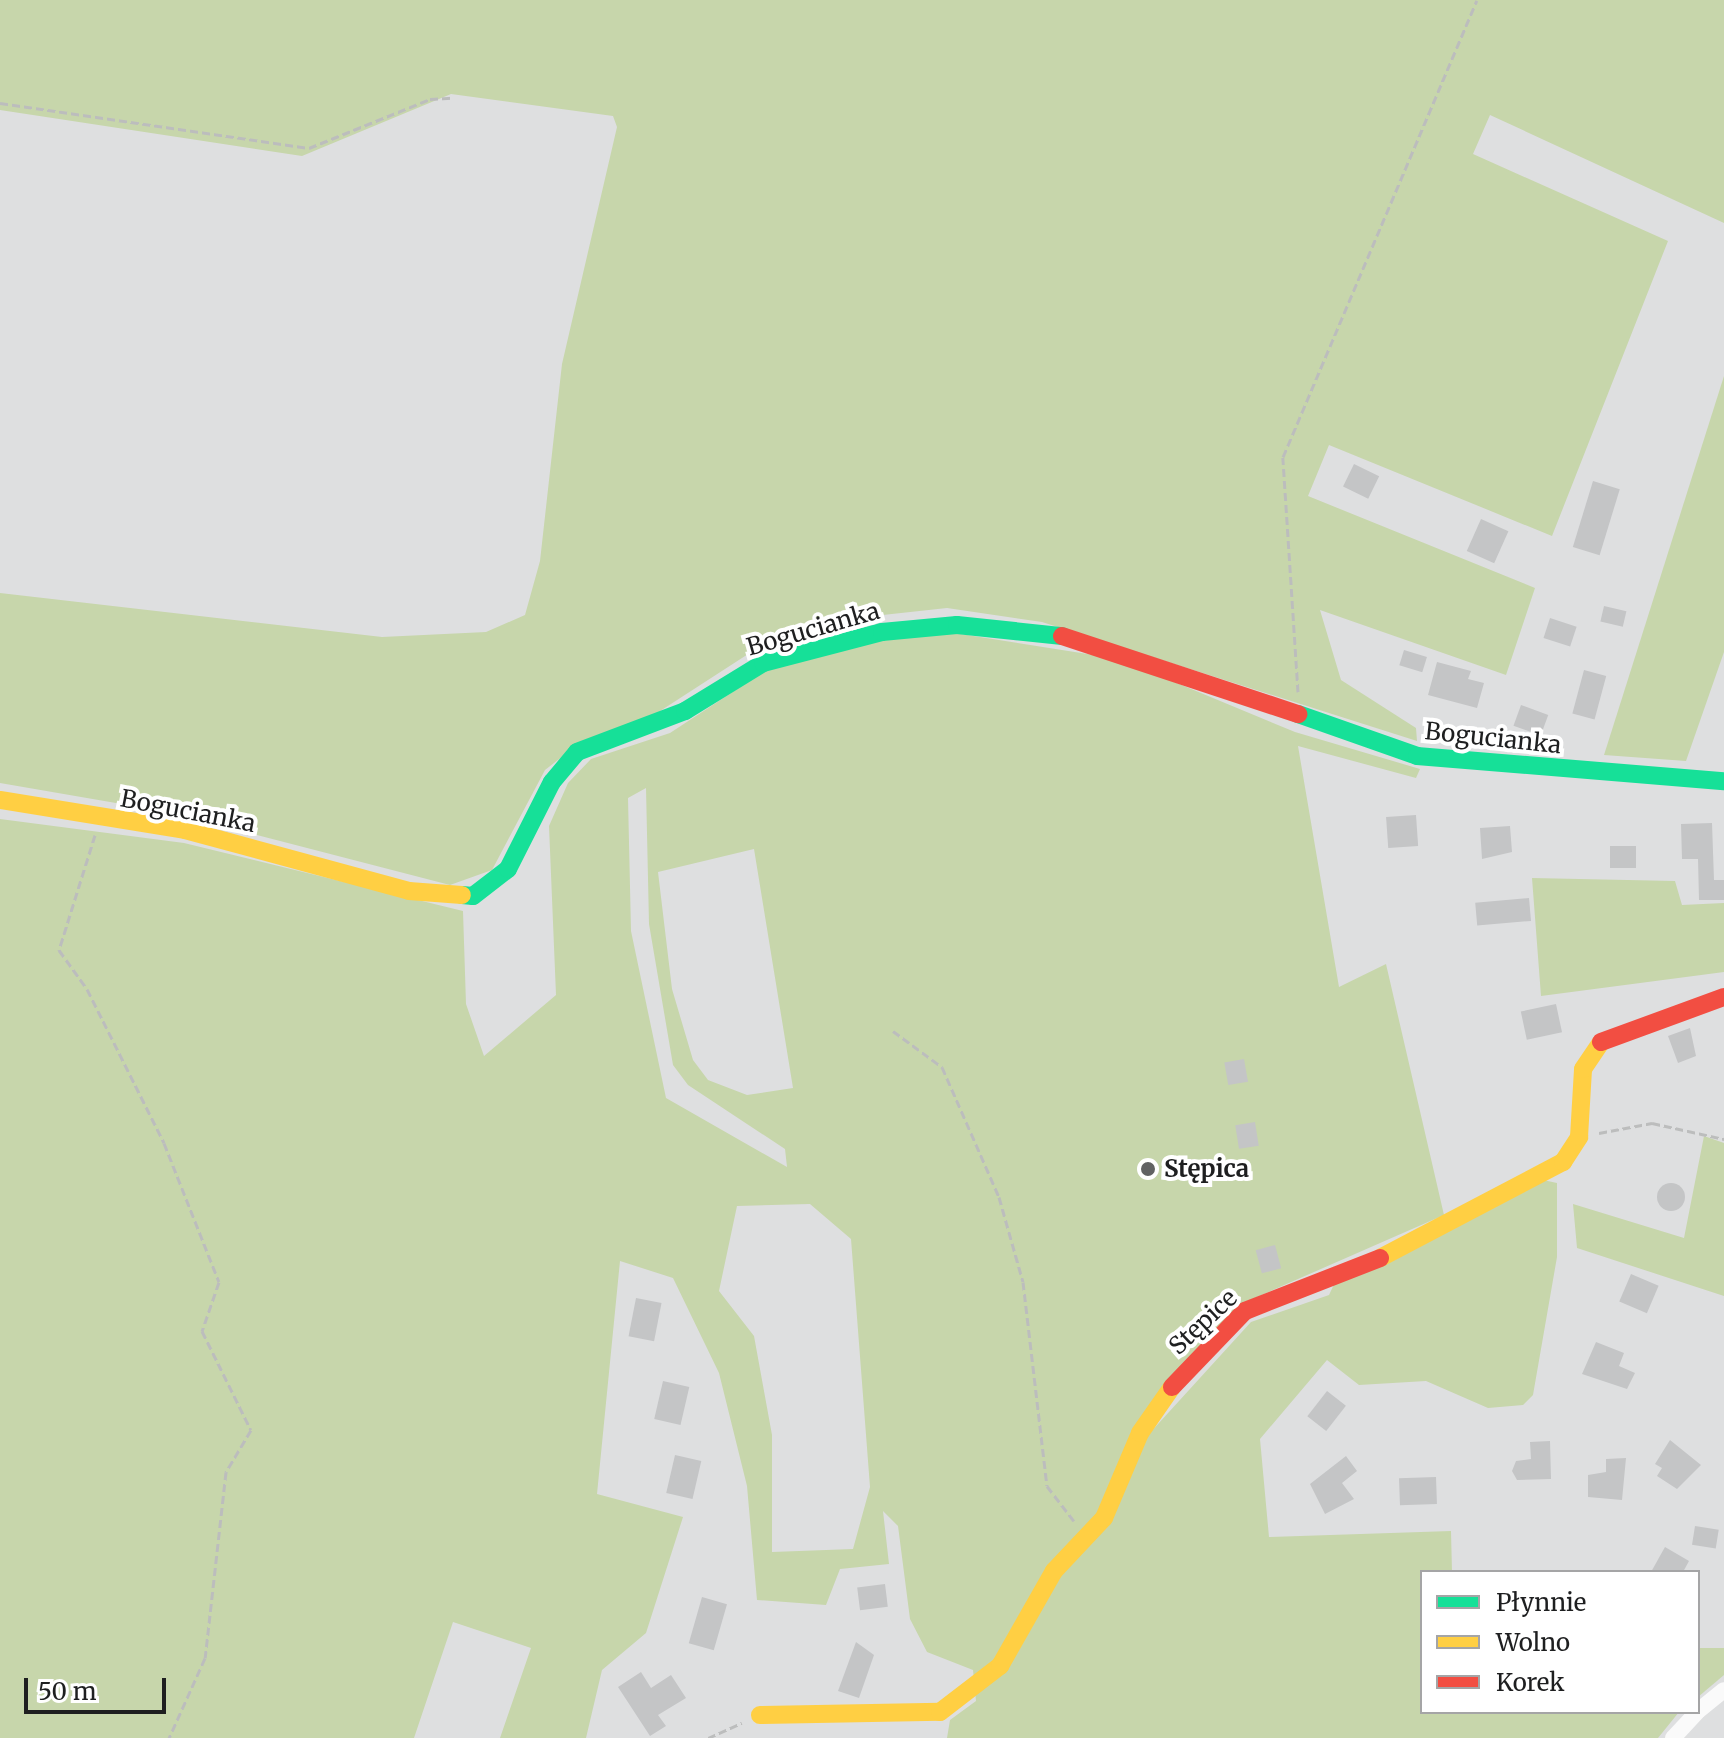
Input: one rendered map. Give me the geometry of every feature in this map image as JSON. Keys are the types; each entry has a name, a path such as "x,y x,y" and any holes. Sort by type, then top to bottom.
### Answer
{"street":[{"name":"Bogucianka","path":"0,800 185,830 409,891 473,896 508,869 552,782 577,752 685,711 763,663 882,632 957,625 1042,631 1299,712 1417,756 1724,781"},
{"path":"1579,1137 1579,1086 1598,1044 1644,1021 1724,997"},
{"name":"Stępice","path":"760,1715 940,1712 1000,1666 1054,1571 1104,1518 1140,1433 1186,1368 1245,1311 1436,1232 1563,1162 1579,1137"},
{"path":"1700,1710 1724,1690"},
{"path":"1673,1738 1696,1714"}],"path":[{"path":"1299,712 1283,457 1477,0"},
{"path":"0,103 309,148 430,99 452,98"},
{"path":"100,818 59,950 87,989 164,1143 219,1282 202,1331 251,1430 226,1472 205,1658 169,1738"},
{"path":"893,1031 942,1067 999,1197 1023,1282 1050,1494 1071,1521 1104,1518"},
{"path":"1579,1137 1652,1123 1724,1139"},
{"path":"708,1738 760,1715"}],"green space":[{"path":"0,0 1724,0 1724,223 1490,115 1473,154 1668,241 1552,536 1329,445 1308,496 1535,588 1506,675 1320,610 1341,680 1416,728 1417,741 1042,622 947,608 846,619 776,636 657,713 581,742 545,770 492,870 450,885 168,812 0,783 0,593 382,637 486,632 525,615 540,561 562,364 617,127 613,116 451,94 302,156 0,110"},
{"path":"1724,376 1724,652 1686,761 1604,755"},
{"path":"948,632 1119,659 1295,732 1420,769 1416,778 1298,746 1339,987 1386,964 1444,1215 1241,1304 1148,1435 1251,1322 1329,1295 1337,1278 1543,1180 1557,1183 1557,1257 1533,1395 1523,1405 1488,1408 1426,1381 1359,1385 1327,1360 1260,1439 1269,1537 1451,1531 1452,1570 1420,1570 1420,1714 1677,1714 1658,1738 947,1738 950,1720 976,1701 973,1670 927,1652 910,1619 898,1526 883,1511 889,1564 840,1569 826,1605 757,1600 747,1486 719,1373 673,1278 620,1261 597,1494 683,1517 646,1633 602,1670 586,1738 500,1738 531,1648 453,1622 414,1738 0,1738 0,819 184,843 463,911 466,1004 484,1056 556,995 549,826 568,783 591,759 670,733 780,661 855,638","holes":["646,788 649,924 673,1065 688,1085 785,1149 787,1167 666,1098 631,931 628,798","754,849 793,1088 747,1095 708,1080 693,1060 672,989 658,872","810,1204 851,1239 870,1487 853,1549 772,1552 772,1435 754,1336 719,1291 737,1206"]},
{"path":"1532,878 1675,881 1682,905 1724,903 1724,972 1541,996"},
{"path":"1704,1136 1724,1143 1724,1296 1577,1248 1573,1204 1684,1238"},
{"path":"1700,1648 1724,1648 1724,1675 1700,1695"}],"building":[{"path":"1354,464 1379,476 1368,499 1343,486"},
{"path":"1593,481 1620,489 1600,555 1573,547"},
{"path":"1481,519 1508,531 1494,563 1467,551"},
{"path":"1604,606 1626,611 1623,627 1600,622"},
{"path":"1550,618 1577,627 1570,647 1544,638"},
{"path":"1404,650 1427,657 1422,672 1399,665"},
{"path":"1437,662 1471,671 1468,679 1484,683 1477,708 1428,695"},
{"path":"1584,670 1606,676 1595,719 1572,713"},
{"path":"1521,705 1548,715 1541,736 1513,726"},
{"path":"1416,815 1418,846 1388,848 1386,817"},
{"path":"1712,823 1714,880 1724,880 1724,900 1699,900 1698,859 1682,859 1681,824"},
{"path":"1510,826 1512,852 1482,859 1480,828"},
{"path":"1610,846 1636,846 1636,868 1610,868"},
{"path":"1529,898 1531,921 1477,926 1475,903"},
{"path":"1556,1004 1562,1032 1527,1040 1521,1011"},
{"path":"1690,1028 1696,1056 1678,1063 1668,1036"},
{"path":"1244,1059 1248,1082 1228,1085 1224,1062"},
{"path":"1255,1122 1259,1146 1239,1149 1235,1125"},
{"path":"1671,1183 1681,1187 1685,1197 1681,1207 1671,1211 1661,1207 1657,1197 1661,1187"},
{"path":"1275,1245 1281,1268 1262,1273 1256,1250"},
{"path":"1631,1274 1659,1286 1647,1313 1619,1302"},
{"path":"636,1298 662,1303 654,1341 629,1336"},
{"path":"1596,1342 1624,1353 1619,1366 1635,1373 1627,1389 1582,1374"},
{"path":"663,1381 689,1387 681,1425 654,1419"},
{"path":"1327,1391 1346,1406 1326,1431 1307,1416"},
{"path":"1670,1440 1701,1465 1677,1489 1657,1476 1662,1468 1655,1464"},
{"path":"1550,1441 1551,1479 1517,1480 1512,1471 1516,1461 1531,1459 1530,1442"},
{"path":"675,1455 701,1461 693,1499 666,1493"},
{"path":"1346,1456 1357,1471 1342,1483 1354,1499 1325,1514 1310,1484"},
{"path":"1626,1458 1622,1500 1588,1497 1588,1475 1606,1472 1606,1459"},
{"path":"1436,1477 1437,1504 1400,1505 1399,1478"},
{"path":"1695,1526 1719,1530 1716,1549 1692,1545"},
{"path":"1665,1547 1689,1561 1684,1570 1652,1570"},
{"path":"885,1584 888,1607 860,1610 857,1587"},
{"path":"702,1597 727,1604 714,1650 689,1643"},
{"path":"856,1642 874,1655 859,1698 838,1691"},
{"path":"641,1672 651,1688 671,1675 686,1698 658,1715 666,1726 650,1736 618,1687"}],"traffic: fast":[{"path":"462,895 473,896 508,869 552,782 577,752 685,711 763,663 882,632 957,625 1062,636"},
{"path":"1298,714 1417,756 1724,781"}],"traffic: slow":[{"path":"0,800 185,830 409,891 462,895"},
{"path":"1380,1258 1563,1162 1579,1137 1583,1069 1601,1042"},
{"path":"760,1715 940,1712 1000,1666 1054,1571 1104,1518 1140,1433 1172,1387"}],"traffic: jam":[{"path":"1062,636 1298,714"},
{"path":"1601,1042 1724,997"},
{"path":"1172,1387 1245,1311 1380,1258"}],"place":[{"name":"Stępica","path":"1148,1169"}]}
